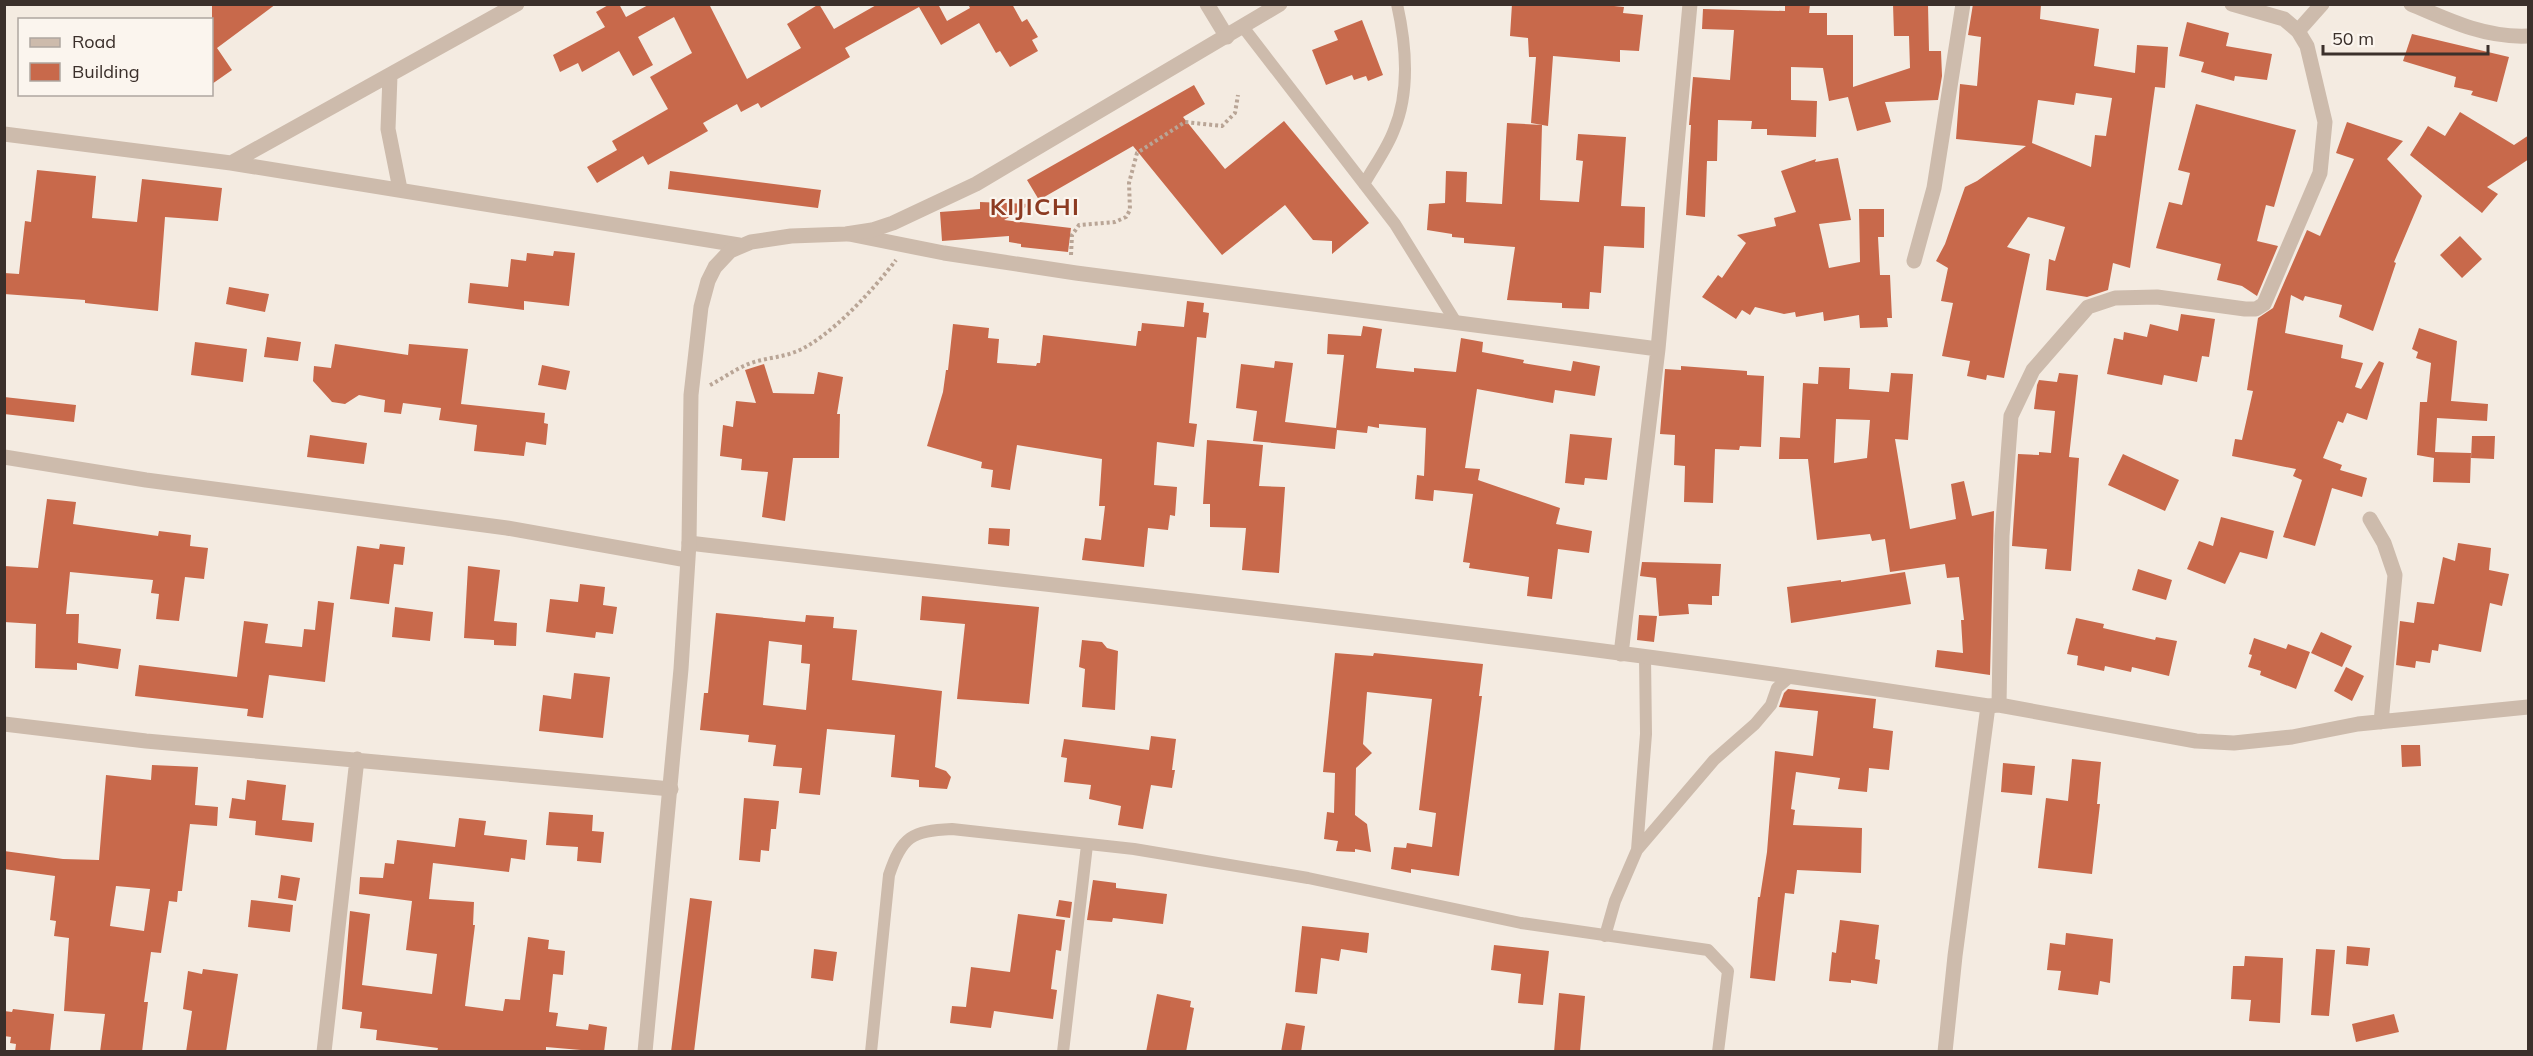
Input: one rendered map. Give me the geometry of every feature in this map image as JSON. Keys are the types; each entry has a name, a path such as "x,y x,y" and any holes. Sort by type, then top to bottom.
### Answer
{"street":[{"path":"231,162 517,4"},
{"path":"1207,4 1227,37"},
{"path":"4,134 231,162 739,245 791,236 846,234 872,230 893,223 976,184 1280,4"},
{"path":"1621,654 1658,349 1690,4"},
{"path":"1914,261 1934,188 1963,4"},
{"path":"1945,1052 1955,956 1994,706 2002,536 2012,416 2032,370 2088,307 2115,298 2157,297 2245,309 2256,309 2264,304 2320,173 2324,147 2324,112 2307,46 2298,31 2284,19 2232,4"},
{"path":"2298,31 2322,4"},
{"path":"2411,4 2464,27 2492,35 2529,36"},
{"path":"390,76 388,129 400,189"},
{"path":"846,234 906,246 1077,273 1658,349"},
{"path":"645,1052 681,669 688,543 691,395 701,307 708,281 722,257 739,245"},
{"path":"4,457 146,480 507,528 687,560"},
{"path":"2370,519 2384,543 2395,575 2381,722"},
{"path":"688,543 1278,611 1791,676 1994,706 2196,741 2234,743 2292,737 2381,722 2529,708"},
{"path":"4,724 146,741 671,789"},
{"path":"324,1052 357,759"}],"lane":[{"path":"1364,184 1395,130 1404,89 1404,57 1397,4"},
{"path":"1243,27 1395,224 1457,324"},
{"path":"1637,850 1646,734 1645,657"},
{"path":"1605,936 1615,901 1637,850 1714,760 1755,724 1771,705 1777,688 1791,676"},
{"path":"871,1052 889,875 895,855 903,843 913,836 929,830 952,829 1134,849 1308,878 1500,919 1708,950 1728,971 1718,1052"},
{"path":"1063,1052 1087,845"}],"path":[{"path":"1077,273 1070,252 1072,235 1079,225 1114,222 1126,217 1130,210 1129,183 1137,153 1185,122 1222,126 1235,113 1238,95"},
{"path":"691,395 745,365 795,352 823,335 860,302 906,246"}],"building":[{"path":"212,4 276,4 217,48 232,70 213,83"},
{"path":"610,4 619,4 626,17 650,4 709,4 747,79 801,48 787,24 819,4 834,29 878,4 938,4 947,21 970,8 968,4 1012,4 1022,22 1027,19 1038,37 1032,40 1038,51 1010,67 1000,51 996,53 979,23 941,45 919,7 845,48 850,57 761,108 758,103 741,112 737,104 703,123 708,131 687,143 648,165 643,156 597,183 587,167 617,150 612,141 668,109 650,77 692,53 674,17 638,37 653,65 633,76 619,51 582,72 578,63 560,72 553,55 605,27 596,12"},
{"path":"1512,4 1594,4 1624,7 1623,13 1643,15 1639,51 1620,50 1620,62 1553,56 1548,126 1531,123 1536,57 1529,57 1528,38 1510,36"},
{"path":"1785,4 1810,4 1809,13 1827,13 1827,35 1853,35 1853,87 1910,68 1909,36 1894,36 1893,4 1928,4 1929,51 1941,51 1942,76 1938,100 1885,102 1891,122 1857,131 1848,97 1829,101 1823,68 1791,67 1791,100 1817,101 1816,137 1767,135 1767,129 1751,129 1752,121 1718,120 1717,161 1707,161 1705,217 1686,215 1693,77 1730,80 1734,30 1702,29 1703,9 1785,11"},
{"path":"1973,4 2041,4 2040,19 2099,29 2094,66 2135,73 2137,45 2168,47 2165,88 2155,87 2130,268 2113,263 2108,290 2087,297 2046,290 2049,259 2055,261 2065,227 2028,217 2007,247 2030,254 2004,378 1987,375 1986,380 1967,376 1970,361 1942,356 1953,303 1941,301 1948,268 1936,261 1945,244 1965,187 2026,146 1956,139 1960,84 1977,86 1981,37 1968,35","holes":["2076,93 2112,98 2106,136 2095,135 2091,167 2032,143 2038,100 2074,105"]},
{"path":"1362,20 1383,75 1368,81 1366,76 1354,80 1352,75 1326,85 1312,50 1338,40 1334,31"},
{"path":"2187,22 2229,33 2226,46 2272,54 2267,80 2235,76 2234,81 2201,72 2204,62 2179,56"},
{"path":"2412,34 2509,57 2497,102 2471,95 2473,91 2454,87 2456,77 2403,61"},
{"path":"1194,85 1205,104 1183,117 1225,169 1284,121 1369,223 1332,254 1332,241 1313,240 1285,205 1222,255 1133,146 1039,200 1027,180"},
{"path":"2196,104 2296,130 2274,207 2266,205 2257,241 2278,246 2257,296 2242,286 2217,280 2221,264 2156,248 2169,202 2182,205 2190,173 2178,170"},
{"path":"2460,112 2514,145 2529,135 2529,159 2487,187 2498,194 2482,213 2410,155 2428,126 2445,136"},
{"path":"2347,122 2403,141 2387,159 2422,196 2394,262 2396,263 2373,331 2339,317 2342,305 2305,296 2303,301 2291,295 2285,333 2343,345 2341,358 2363,363 2355,387 2361,389 2379,361 2384,363 2367,420 2347,413 2343,423 2338,421 2323,458 2342,465 2340,470 2367,478 2362,497 2332,488 2315,546 2283,537 2302,480 2293,476 2296,469 2232,456 2235,439 2242,440 2253,391 2247,390 2258,318 2273,308 2307,230 2320,236 2354,159 2336,153"},
{"path":"1507,123 1542,125 1540,200 1579,202 1583,161 1576,160 1578,134 1626,137 1621,206 1645,207 1644,248 1604,246 1601,293 1590,292 1589,309 1562,308 1562,303 1507,300 1515,247 1464,243 1464,238 1427,230 1429,204 1445,203 1446,171 1467,172 1466,202 1502,204"},
{"path":"1838,158 1851,220 1819,224 1829,268 1860,262 1859,209 1884,209 1884,237 1878,237 1880,275 1890,275 1892,318 1887,318 1888,327 1860,328 1859,315 1824,321 1823,312 1796,317 1795,312 1784,314 1755,307 1750,315 1742,310 1736,319 1702,297 1718,275 1722,278 1746,243 1737,235 1776,226 1774,218 1796,212 1781,171 1816,159 1815,162"},
{"path":"37,170 96,176 92,218 137,222 142,179 222,188 218,221 165,217 158,311 85,303 85,300 4,294 4,273 19,274 25,221 31,222"},
{"path":"670,171 821,190 818,208 668,189"},
{"path":"980,202 1031,204 1004,220 1071,228 1068,252 1021,247 1021,244 1009,242 1009,236 942,241 940,212 980,209"},
{"path":"2460,236 2482,259 2462,278 2440,255"},
{"path":"554,251 575,253 569,306 524,301 524,310 468,303 470,283 508,287 511,259 526,261 527,253 553,256"},
{"path":"229,287 269,294 265,312 226,304"},
{"path":"1187,301 1204,303 1203,312 1209,313 1206,338 1197,337 1189,423 1197,424 1194,447 1157,442 1154,485 1177,487 1175,516 1170,515 1168,530 1148,528 1144,567 1082,560 1085,538 1101,540 1105,506 1099,506 1102,459 1017,445 1010,490 991,487 993,470 981,468 982,462 927,446 943,392 946,370 948,370 953,324 989,328 988,338 999,339 997,363 1036,366 1040,363 1043,335 1136,346 1138,331 1141,331 1142,323 1184,327"},
{"path":"2181,314 2215,319 2209,357 2202,356 2197,382 2164,375 2162,385 2107,374 2114,338 2123,340 2124,332 2147,337 2150,324 2178,331"},
{"path":"1363,326 1382,329 1376,368 1414,372 1414,368 1456,372 1461,338 1483,342 1482,352 1524,360 1523,363 1571,371 1573,361 1600,366 1595,396 1555,390 1553,403 1477,389 1465,468 1480,469 1478,480 1560,508 1556,524 1592,531 1589,553 1558,549 1552,599 1527,596 1529,577 1469,568 1470,563 1463,562 1473,494 1434,490 1433,501 1415,499 1417,475 1424,476 1426,428 1379,424 1379,428 1368,426 1367,433 1337,430 1335,449 1253,441 1257,411 1236,408 1241,364 1274,368 1275,361 1293,363 1285,422 1336,428 1344,355 1327,354 1328,334 1361,336"},
{"path":"2419,328 2457,341 2451,401 2488,404 2487,421 2437,418 2435,452 2471,453 2470,483 2433,482 2434,458 2417,455 2420,402 2427,402 2431,363 2416,358 2418,352 2412,349"},
{"path":"267,337 301,342 298,361 264,357"},
{"path":"195,342 247,349 243,382 191,375"},
{"path":"335,344 408,355 409,344 468,349 461,404 545,413 544,423 548,424 546,445 526,442 524,456 474,451 477,425 439,420 441,408 403,403 401,414 384,412 385,400 359,395 345,404 332,402 313,381 314,366 331,368"},
{"path":"764,364 773,393 814,394 818,372 843,377 837,414 840,414 839,458 793,458 785,521 762,517 768,472 741,470 742,459 720,456 723,425 733,427 736,401 756,403 745,370"},
{"path":"542,365 570,371 566,390 538,385"},
{"path":"1681,366 1747,371 1747,375 1764,376 1761,447 1740,446 1739,450 1715,449 1713,503 1684,502 1685,466 1674,465 1675,435 1660,434 1665,369 1681,370"},
{"path":"1819,367 1850,368 1849,389 1889,392 1891,373 1913,374 1908,440 1895,439 1910,529 1956,519 1951,484 1964,481 1972,516 1994,511 1990,675 1935,667 1937,650 1963,653 1961,620 1964,620 1959,577 1947,578 1945,564 1890,572 1885,539 1872,541 1870,534 1817,540 1808,459 1779,459 1780,437 1800,438 1803,383 1818,384","holes":["1836,419 1870,420 1867,458 1834,463"]},
{"path":"2059,373 2078,375 2069,457 2079,458 2071,571 2045,569 2047,549 2012,546 2018,454 2051,453 2055,411 2034,409 2039,380 2057,382"},
{"path":"4,397 76,405 74,422 4,414"},
{"path":"1570,434 1612,438 1607,480 1585,478 1584,485 1565,483"},
{"path":"310,435 367,443 364,464 307,457"},
{"path":"2472,436 2495,436 2494,459 2471,458"},
{"path":"1207,440 1263,445 1259,486 1285,487 1279,573 1242,570 1246,528 1210,527 1210,504 1203,504"},
{"path":"2123,454 2179,480 2165,511 2108,485"},
{"path":"47,499 76,502 73,524 158,536 159,531 191,535 190,546 208,548 204,579 185,577 179,621 156,619 159,594 151,593 153,580 70,572 66,614 79,614 78,643 121,649 118,669 77,663 77,670 35,668 36,624 4,622 4,566 38,568"},
{"path":"2221,517 2274,531 2267,559 2240,552 2225,584 2187,569 2199,541 2213,546"},
{"path":"989,528 1010,529 1009,546 988,544"},
{"path":"2458,543 2491,548 2489,570 2509,574 2502,606 2490,603 2481,652 2439,644 2438,651 2432,650 2430,663 2416,661 2415,668 2396,665 2400,621 2414,623 2417,602 2434,604 2443,557 2455,561"},
{"path":"380,544 405,547 403,565 394,564 389,604 350,599 357,546 379,549"},
{"path":"1642,562 1721,564 1719,596 1712,596 1712,605 1688,604 1689,614 1659,616 1656,578 1640,576"},
{"path":"468,566 500,570 494,621 517,623 516,646 494,645 494,640 464,638"},
{"path":"2138,569 2172,580 2166,600 2132,590"},
{"path":"1905,572 1911,604 1791,623 1787,587 1841,580 1841,582"},
{"path":"580,584 605,587 603,605 617,607 613,634 596,632 595,638 546,632 550,599 578,602"},
{"path":"922,596 1039,607 1029,704 957,699 965,624 920,620"},
{"path":"318,601 334,603 325,682 269,675 263,718 247,716 248,709 135,696 139,665 237,677 244,621 268,624 265,643 302,647 304,629 315,630"},
{"path":"395,607 433,612 430,641 392,637"},
{"path":"716,613 805,622 806,615 834,617 833,628 857,630 852,680 942,691 935,767 946,771 951,777 947,789 919,787 919,780 891,777 895,735 827,729 820,795 799,793 802,768 773,766 776,745 748,742 749,735 700,730 704,693 708,693","holes":["769,641 802,645 801,663 810,664 806,710 763,705"]},
{"path":"1639,615 1657,616 1654,642 1637,640"},
{"path":"2076,618 2104,624 2103,628 2155,640 2156,637 2177,641 2169,676 2132,667 2131,672 2105,666 2104,671 2077,665 2078,656 2067,654"},
{"path":"2321,632 2352,646 2342,667 2311,653"},
{"path":"2254,638 2286,649 2288,644 2310,652 2296,689 2260,675 2261,671 2248,667"},
{"path":"1082,640 1102,642 1107,648 1118,651 1115,710 1082,707 1085,669 1079,667"},
{"path":"1335,653 1373,656 1374,653 1483,664 1479,696 1482,696 1459,876 1411,869 1411,873 1391,869 1394,847 1406,848 1407,843 1432,847 1436,813 1419,810 1432,699 1367,692 1363,744 1372,753 1356,768 1355,815 1367,824 1371,852 1355,849 1355,852 1336,851 1338,841 1324,839 1327,812 1334,813 1335,773 1323,772"},
{"path":"2346,667 2364,676 2352,701 2334,691"},
{"path":"574,673 610,677 603,738 539,731 543,695 571,699"},
{"path":"1788,689 1876,699 1873,728 1893,731 1889,770 1869,768 1867,792 1838,789 1840,778 1796,772 1791,809 1795,810 1793,825 1862,828 1861,873 1797,870 1794,894 1785,893 1775,981 1750,978 1758,897 1760,897 1767,852 1775,751 1813,756 1818,711 1779,707"},
{"path":"1151,736 1176,739 1172,770 1175,770 1172,788 1151,785 1143,829 1118,825 1121,806 1089,799 1091,785 1064,782 1067,758 1061,757 1064,739 1149,750"},
{"path":"2401,745 2420,745 2421,766 2402,767"},
{"path":"2072,759 2101,762 2097,804 2100,804 2092,874 2038,868 2046,798 2068,801"},
{"path":"2003,763 2035,766 2032,795 2001,792"},
{"path":"152,765 198,767 195,805 218,807 217,826 190,824 182,891 178,891 177,902 169,901 161,953 151,952 144,1002 148,1002 142,1052 100,1052 105,1014 64,1011 69,938 54,936 56,921 50,920 55,876 4,869 4,851 63,859 99,860 106,775 151,780","holes":["116,886 150,889 144,931 110,926"]},
{"path":"247,780 286,785 282,820 314,823 312,842 255,835 256,821 229,818 232,798 245,800"},
{"path":"744,798 779,801 776,829 771,829 769,851 761,850 760,862 739,860"},
{"path":"549,812 593,815 592,831 604,832 601,863 577,861 578,847 546,845"},
{"path":"459,818 486,821 484,835 527,840 525,860 511,858 509,872 433,863 429,899 474,902 473,925 475,925 465,1006 503,1011 505,999 520,1000 528,937 549,940 548,949 565,951 563,975 553,974 549,1012 558,1013 556,1026 588,1030 589,1024 607,1027 604,1052 546,1047 546,1052 437,1052 438,1048 376,1040 377,1030 360,1028 362,1012 342,1009 350,911 370,914 362,985 432,994 437,954 406,950 412,901 359,894 360,877 383,878 385,863 394,864 397,840 455,847"},
{"path":"281,875 300,878 296,901 278,898"},
{"path":"1093,880 1116,883 1116,888 1167,894 1163,924 1113,918 1112,922 1087,920"},
{"path":"690,898 712,901 694,1052 671,1052"},
{"path":"251,900 293,905 290,932 248,927"},
{"path":"1059,900 1072,902 1070,918 1056,916"},
{"path":"1018,914 1065,920 1061,951 1056,950 1051,989 1057,990 1053,1019 994,1011 991,1028 950,1023 952,1006 966,1007 971,967 1010,972"},
{"path":"1840,920 1879,925 1875,959 1880,960 1877,984 1851,980 1851,983 1829,981 1832,952 1836,953"},
{"path":"1302,926 1369,933 1367,953 1341,949 1339,961 1321,958 1317,994 1295,992"},
{"path":"2066,933 2113,939 2110,983 2100,981 2098,995 2058,990 2061,971 2047,970 2050,943 2065,945"},
{"path":"1494,945 1549,951 1543,1005 1518,1003 1521,974 1491,970"},
{"path":"2347,946 2370,948 2368,966 2346,964"},
{"path":"814,949 837,952 833,981 811,978"},
{"path":"2316,949 2335,950 2329,1016 2311,1015"},
{"path":"2245,956 2283,958 2280,1023 2249,1021 2251,1000 2231,999 2233,966 2244,966"},
{"path":"203,969 238,974 226,1052 186,1052 192,1011 183,1009 188,971 202,974"},
{"path":"1559,993 1585,996 1580,1052 1554,1052"},
{"path":"1157,994 1191,1001 1190,1007 1194,1008 1186,1052 1146,1052"},
{"path":"13,1009 54,1014 50,1052 15,1052 16,1044 10,1043 11,1037 4,1036 4,1011 12,1012"},
{"path":"2394,1014 2399,1032 2356,1042 2352,1024"},
{"path":"1286,1023 1305,1026 1301,1052 1281,1052"}],"district":[{"name":"KIJICHI","path":"1035,207"}]}
